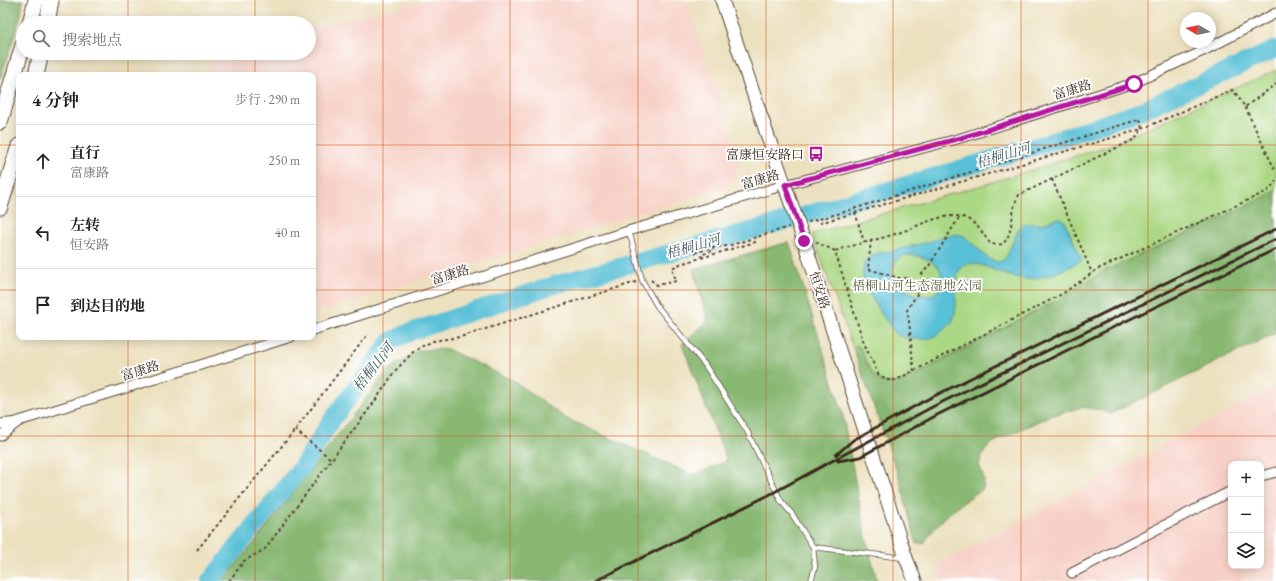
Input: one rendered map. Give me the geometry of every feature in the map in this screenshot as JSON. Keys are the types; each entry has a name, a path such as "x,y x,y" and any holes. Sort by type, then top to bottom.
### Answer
{"main road":[{"path":"32,16 36,0"},
{"path":"48,16 51,0"},
{"path":"0,122 19,60"},
{"path":"37,72 39,60"},
{"path":"0,207 16,156"}],"street":[{"name":"恒安路","path":"722,0 804,241 906,558 915,581"},
{"name":"富康路","path":"316,329 630,235 785,186 961,138 1134,84 1203,51 1276,13"},
{"name":"富康路","path":"0,436 19,421 281,340"},
{"path":"0,424 19,421"},
{"path":"1264,475 1276,472"},
{"path":"1072,573 1228,493"}],"lane":[{"path":"630,235 642,280 658,306 709,372 747,431 781,501 792,514 813,547 815,567 811,581"},
{"path":"813,547 906,558"}],"path":[{"path":"1245,107 1276,84"},
{"path":"820,223 1020,166 1142,129 1232,90 1245,107 1276,172"},
{"path":"804,241 811,239 836,251 899,233 935,218 960,216 973,223 981,230 990,243 1000,245 1007,238 1011,227 1015,202 1019,195 1135,139 1142,129 1140,119 837,214 807,222"},
{"path":"1052,179 1092,273"},
{"path":"836,251 863,341 878,374 888,380 896,380 1062,294 1098,269 1268,191 1276,181"},
{"path":"855,212 864,242"},
{"path":"837,214 840,217"},
{"path":"920,275 928,266 960,216"},
{"path":"695,253 713,247 728,246 792,226"},
{"path":"871,240 868,268 899,278 911,278"},
{"path":"657,285 676,281 672,268 680,264 759,241"},
{"path":"702,258 701,255 714,250 713,247"},
{"path":"229,581 244,561 265,549 375,401 395,371 415,350 433,341 460,337 642,280"},
{"path":"914,371 910,325 907,310 919,291 918,282"},
{"path":"197,550 295,430 368,334"},
{"path":"295,430 332,459"}],"shaded area":[{"path":"429,0 686,0 740,161 729,186 316,312 316,72 206,72 212,60 316,60 316,27"},
{"path":"1276,386 1276,581 943,581 935,566"}],"green space":[{"path":"0,0 23,0 20,16 16,16 16,30 0,80"},
{"name":"梧桐山河生态湿地公园","path":"1276,70 1275,192 1220,219 1104,271 1065,296 901,382 881,382 870,369 860,347 856,345 853,348 812,234 1003,179 1110,145"},
{"path":"1276,190 1276,212 1274,214 1276,218 1276,333 1110,414 1101,410 1082,407 1047,417 992,443 983,453 979,464 984,479 983,489 950,513 929,535 924,543 917,544 899,477 853,348 856,345 860,347 870,369 881,382 901,382 1065,296 1104,271 1220,219"},
{"path":"789,242 842,411 865,533 877,581 222,581 254,543 387,371 419,350 447,349 514,381 565,418 693,475 727,461 682,344 708,321 693,269"}],"water":[{"path":"1059,218 1064,220 1082,260 1069,267 1042,277 1028,279 1007,275 980,265 964,265 957,276 956,309 954,317 948,326 931,338 912,339 900,336 894,332 877,307 866,286 863,266 869,257 875,254 914,246 948,235 957,234 966,237 989,259 1001,261 1007,256 1020,226 1027,224 1040,224","holes":["909,255 926,259 940,269 942,278 940,287 936,293 929,295 911,293 896,282 893,275 895,261 901,257"]}],"waterway":[{"name":"梧桐山河","path":"210,581 301,468 332,420 391,341 410,332 554,285 786,221 1043,144 1138,112 1276,49"}],"railway":[{"path":"836,455 853,440 928,399 1276,229"},
{"path":"595,581 767,496 934,406 1276,239"},
{"path":"838,461 860,457 939,414 1124,322 1276,249"}],"place":[{"name":"富康恒安路口","path":"816,154"}],"route":[{"path":"804,241 785,185 961,138 1134,84"}]}
